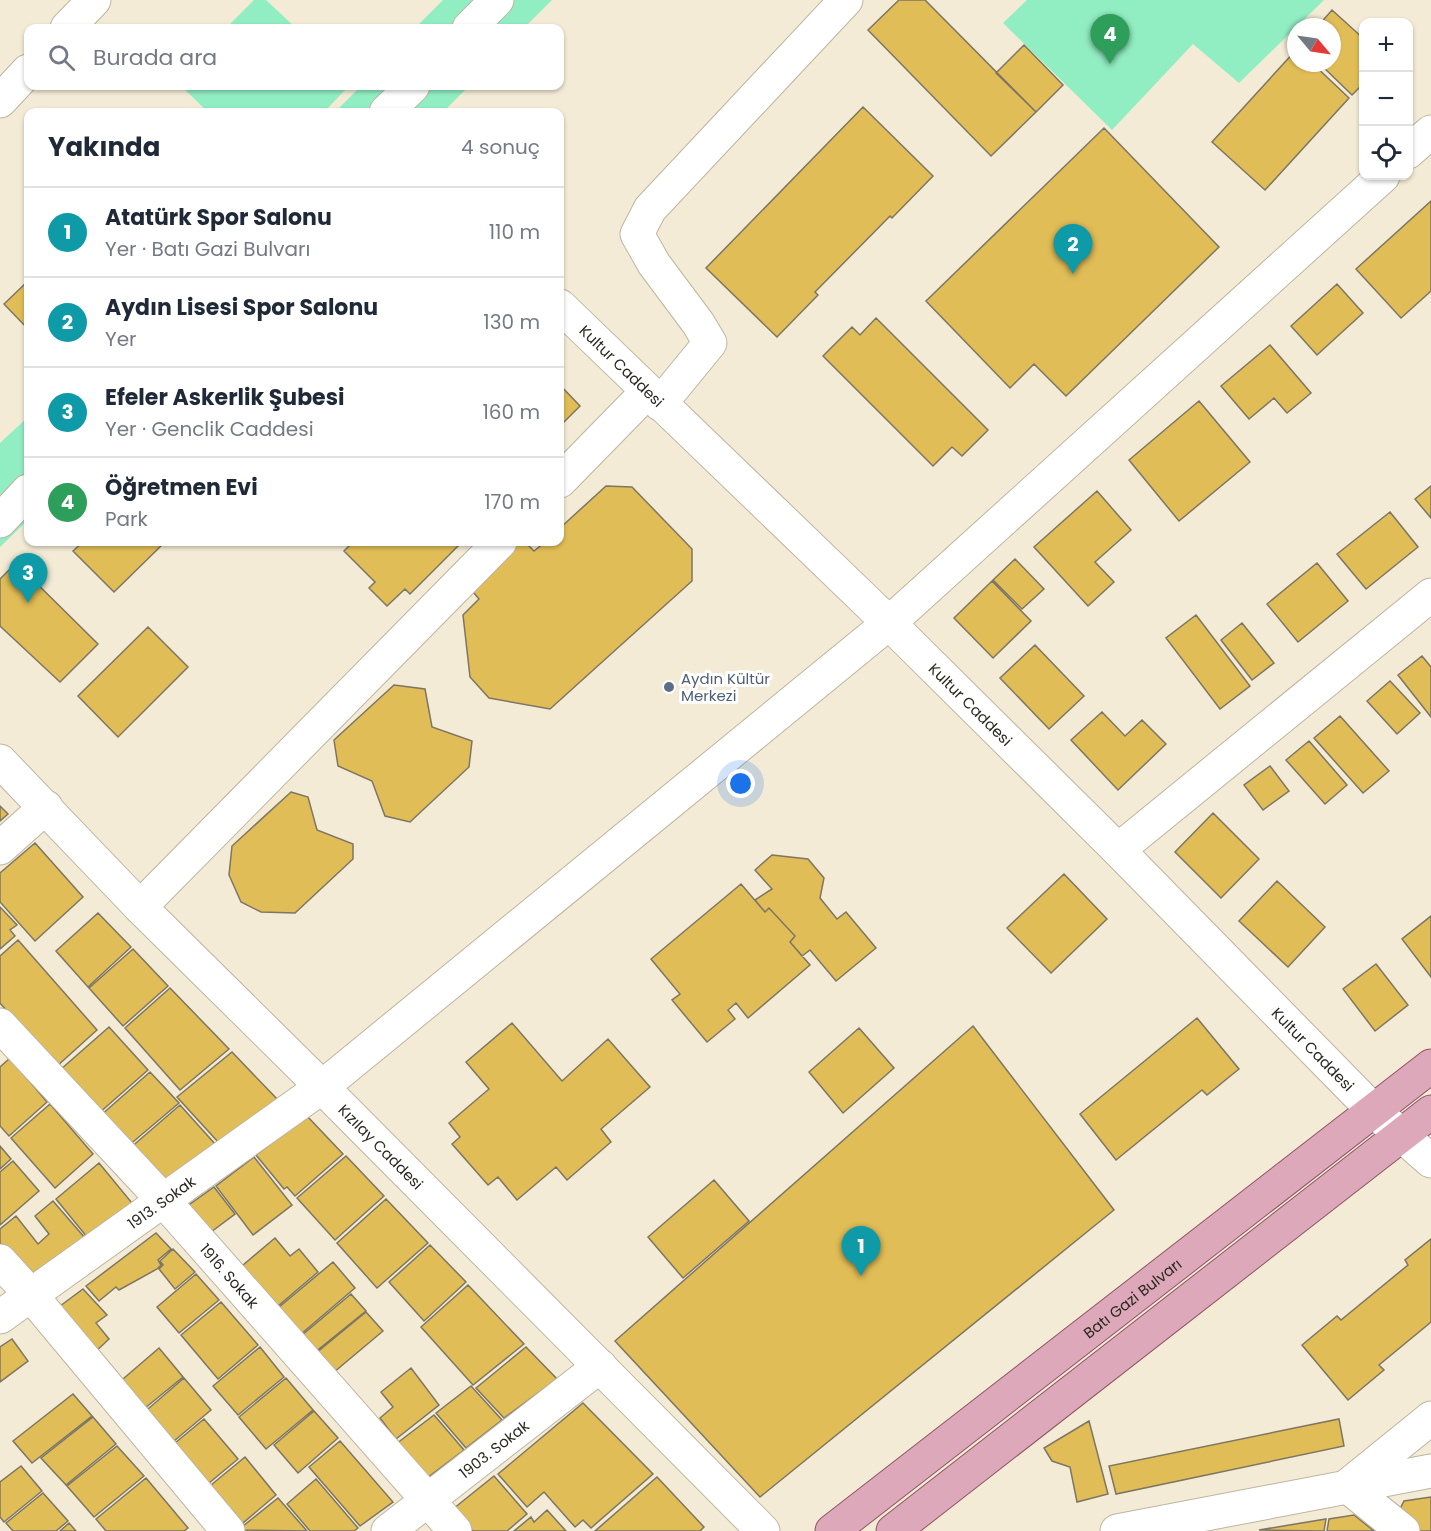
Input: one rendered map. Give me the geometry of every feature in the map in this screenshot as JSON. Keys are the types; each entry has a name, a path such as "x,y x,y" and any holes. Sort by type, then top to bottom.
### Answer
{"main road":[{"name":"Batı Gazi Bulvarı","path":"832,1531 1431,1066"},
{"path":"892,1531 1431,1112"}],"street":[{"path":"71,24 94,0"},
{"path":"473,24 497,0"},
{"path":"564,477 710,343 654,264 637,234 650,209 846,0"},
{"path":"0,101 24,74"},
{"path":"390,108 409,90"},
{"path":"1413,148 1431,132"},
{"name":"1913. Sokak","path":"0,1317 322,1087 889,623 1379,180"},
{"name":"Kultur Caddesi","path":"564,310 889,623 1118,850 1374,1111 1431,1161"},
{"path":"0,521 24,495"},
{"path":"140,907 496,546"},
{"path":"1118,850 1431,595"},
{"name":"Kızılay Caddesi","path":"0,760 140,907 763,1531"},
{"path":"0,848 46,807"},
{"name":"1916. Sokak","path":"0,1025 164,1201 455,1531"},
{"path":"0,1261 228,1531"},
{"name":"1903. Sokak","path":"388,1531 600,1366"},
{"path":"1347,1486 1431,1418"},
{"path":"1117,1531 1431,1471"},
{"path":"1347,1486 1403,1531"}],"green space":[{"path":"254,0 266,0 292,24 230,24"},
{"path":"443,0 552,0 528,24 419,24"},
{"path":"1027,0 1324,0 1306,18 1287,18 1287,36 1239,83 1193,44 1112,130 1003,23"},
{"path":"185,90 345,90 328,108 204,108"},
{"path":"357,90 465,90 447,108 339,108"},
{"path":"24,421 24,524 0,547 0,443"}],"building":[{"path":"899,0 925,0 1036,112 991,156 868,30"},
{"path":"1332,10 1341,18 1325,18"},
{"path":"1341,18 1359,34 1359,88 1352,95 1328,72 1341,72"},
{"path":"1024,45 1063,85 1036,112 996,73"},
{"path":"1287,60 1287,72 1322,72 1349,98 1265,190 1212,142"},
{"path":"863,107 933,176 815,292 818,295 777,337 706,268"},
{"path":"1104,128 1219,247 1066,396 1034,364 1010,388 926,301"},
{"path":"1431,201 1431,291 1401,318 1356,269"},
{"path":"1337,284 1363,313 1317,355 1291,326"},
{"path":"24,285 24,325 4,304"},
{"path":"876,318 988,430 962,456 952,447 933,466 823,356 852,327 860,335"},
{"path":"1270,345 1311,393 1287,413 1274,398 1249,419 1221,386"},
{"path":"564,389 580,406 564,422"},
{"path":"1199,401 1250,462 1179,521 1129,460"},
{"path":"606,486 632,487 692,549 692,581 550,709 489,698 470,677 463,615 479,599 468,586 513,546 529,546 534,551 540,546 564,546 564,524"},
{"path":"1431,486 1431,518 1415,499"},
{"path":"1097,491 1131,530 1095,562 1114,582 1088,606 1034,547"},
{"path":"1390,512 1418,547 1366,589 1337,554"},
{"path":"79,546 161,546 114,592 73,551"},
{"path":"349,546 458,546 410,594 405,589 387,606 369,588 375,582 344,551"},
{"path":"1015,559 1044,589 1022,609 993,580"},
{"path":"16,563 98,644 60,682 0,626 0,579"},
{"path":"1317,563 1348,601 1298,642 1267,604"},
{"path":"992,581 1031,621 993,658 954,618"},
{"path":"1196,615 1250,686 1220,709 1166,638"},
{"path":"1242,623 1274,663 1252,680 1221,640"},
{"path":"148,627 188,667 118,737 78,696"},
{"path":"1035,645 1084,696 1049,729 1000,678"},
{"path":"1422,656 1431,667 1431,717 1398,675"},
{"path":"1390,681 1420,713 1397,734 1367,701"},
{"path":"394,685 425,689 432,727 472,741 469,767 410,822 385,816 372,781 338,766 334,740"},
{"path":"1102,712 1125,736 1142,720 1166,744 1118,790 1071,740"},
{"path":"1340,716 1389,771 1363,793 1314,738"},
{"path":"1309,741 1347,785 1325,804 1286,760"},
{"path":"1270,766 1289,791 1263,810 1244,785"},
{"path":"291,792 308,797 317,830 353,844 353,859 295,913 261,912 241,902 229,875 232,846"},
{"path":"0,806 8,814 0,821"},
{"path":"1213,813 1259,859 1221,898 1175,852"},
{"path":"35,843 83,897 35,941 0,902 0,873"},
{"path":"772,855 808,859 824,878 820,898 837,919 846,912 876,948 836,981 810,950 802,956 790,942 795,936 769,908 765,912 755,900 772,889 755,870"},
{"path":"1064,874 1107,919 1051,973 1007,928"},
{"path":"1277,881 1325,927 1288,967 1239,921"},
{"path":"741,884 765,912 769,908 795,936 790,942 810,965 748,1018 736,1003 728,1010 735,1019 707,1042 672,1000 680,994 651,959"},
{"path":"0,907 17,925 10,930 15,936 0,949"},
{"path":"98,913 131,947 88,987 56,951"},
{"path":"1431,916 1431,977 1402,939"},
{"path":"18,940 97,1030 56,1067 0,1003 0,956"},
{"path":"133,949 168,986 123,1026 89,988"},
{"path":"1376,964 1408,1005 1375,1031 1343,989"},
{"path":"170,988 229,1049 180,1090 125,1028"},
{"path":"1197,1018 1239,1069 1207,1095 1202,1090 1116,1160 1080,1114"},
{"path":"512,1023 562,1081 608,1039 650,1087 601,1129 611,1142 567,1180 556,1167 517,1200 498,1177 488,1185 452,1144 460,1137 449,1123 489,1089 466,1062"},
{"path":"973,1026 1114,1210 760,1497 615,1341"},
{"path":"109,1027 148,1070 98,1114 60,1070"},
{"path":"859,1028 894,1068 843,1113 809,1072"},
{"path":"232,1052 277,1099 219,1143 177,1097"},
{"path":"10,1058 47,1102 9,1136 0,1126 0,1067"},
{"path":"150,1072 179,1103 127,1147 100,1116"},
{"path":"50,1104 93,1154 55,1188 11,1138"},
{"path":"180,1105 216,1145 162,1187 129,1149"},
{"path":"307,1116 343,1154 295,1196 287,1187 284,1189 256,1155"},
{"path":"0,1146 11,1159 0,1169"},
{"path":"346,1156 384,1196 335,1240 297,1198"},
{"path":"254,1157 292,1205 253,1235 216,1186"},
{"path":"13,1161 39,1191 0,1225 0,1172"},
{"path":"99,1163 132,1203 87,1237 56,1199"},
{"path":"714,1180 749,1221 683,1278 648,1237"},
{"path":"214,1187 235,1214 207,1235 186,1207"},
{"path":"386,1199 428,1243 377,1288 337,1243"},
{"path":"53,1201 85,1238 30,1280 0,1243 0,1229 16,1216 38,1244 49,1234 35,1216"},
{"path":"156,1233 171,1249 158,1260 161,1265 119,1290 116,1287 99,1301 86,1286"},
{"path":"275,1238 290,1256 299,1249 318,1272 271,1312 236,1271"},
{"path":"1431,1239 1431,1322 1379,1365 1384,1370 1348,1400 1302,1345 1337,1316 1341,1320 1408,1265 1405,1260"},
{"path":"430,1245 466,1282 424,1321 389,1282"},
{"path":"173,1249 195,1272 175,1289 159,1269 163,1265 160,1261"},
{"path":"333,1262 355,1288 294,1340 272,1313"},
{"path":"196,1274 219,1300 179,1333 157,1307"},
{"path":"468,1285 524,1344 473,1385 421,1327"},
{"path":"83,1289 107,1315 96,1323 109,1339 91,1356 52,1312"},
{"path":"351,1294 366,1311 309,1357 295,1341"},
{"path":"221,1302 258,1345 218,1379 181,1335"},
{"path":"366,1312 383,1331 327,1378 310,1358"},
{"path":"12,1339 28,1361 0,1382 0,1347"},
{"path":"260,1347 284,1377 238,1415 213,1386"},
{"path":"526,1347 557,1379 504,1418 476,1388"},
{"path":"159,1348 183,1377 139,1413 116,1385"},
{"path":"411,1368 439,1405 396,1439 380,1418 393,1407 381,1392"},
{"path":"184,1378 211,1410 168,1446 141,1415"},
{"path":"286,1378 313,1410 266,1449 239,1417"},
{"path":"471,1386 502,1420 466,1448 436,1413"},
{"path":"73,1394 92,1416 32,1463 13,1441"},
{"path":"583,1403 653,1474 591,1528 583,1520 575,1527 544,1492 527,1507 498,1474"},
{"path":"314,1411 338,1438 298,1473 274,1445"},
{"path":"434,1415 464,1450 423,1481 392,1447"},
{"path":"93,1417 116,1444 66,1485 41,1458"},
{"path":"204,1419 238,1459 203,1488 169,1448"},
{"path":"1339,1419 1344,1446 1116,1494 1109,1466"},
{"path":"1089,1421 1108,1494 1077,1502 1070,1467 1052,1461 1044,1448"},
{"path":"340,1441 393,1502 360,1526 309,1467"},
{"path":"117,1446 144,1476 94,1517 67,1486"},
{"path":"245,1457 276,1495 237,1528 205,1490"},
{"path":"21,1466 42,1491 4,1522 0,1517 0,1482"},
{"path":"494,1476 527,1514 507,1531 473,1531 453,1509"},
{"path":"657,1477 704,1527 700,1531 595,1531"},
{"path":"146,1478 188,1528 184,1531 106,1531 96,1519"},
{"path":"316,1479 358,1528 354,1531 310,1531 287,1504"},
{"path":"43,1493 68,1521 56,1531 13,1531 6,1523"},
{"path":"1431,1497 1431,1531 1421,1531 1398,1513 1404,1501"},
{"path":"278,1498 307,1531 238,1530"},
{"path":"547,1510 566,1531 514,1531 531,1517 534,1522"},
{"path":"1354,1515 1374,1531 1327,1531 1329,1519"},
{"path":"1326,1519 1324,1531 1259,1530"},
{"path":"69,1523 76,1531 60,1531"}],"place":[{"name":"Öğretmen Evi","path":"1110,64"},
{"name":"Aydın Lisesi Spor Salonu","path":"1073,274"},
{"name":"Efeler Askerlik Şubesi","path":"28,603"},
{"name":"Aydın Kültür Merkezi","path":"669,687"},
{"name":"Atatürk Spor Salonu","path":"861,1276"}]}
